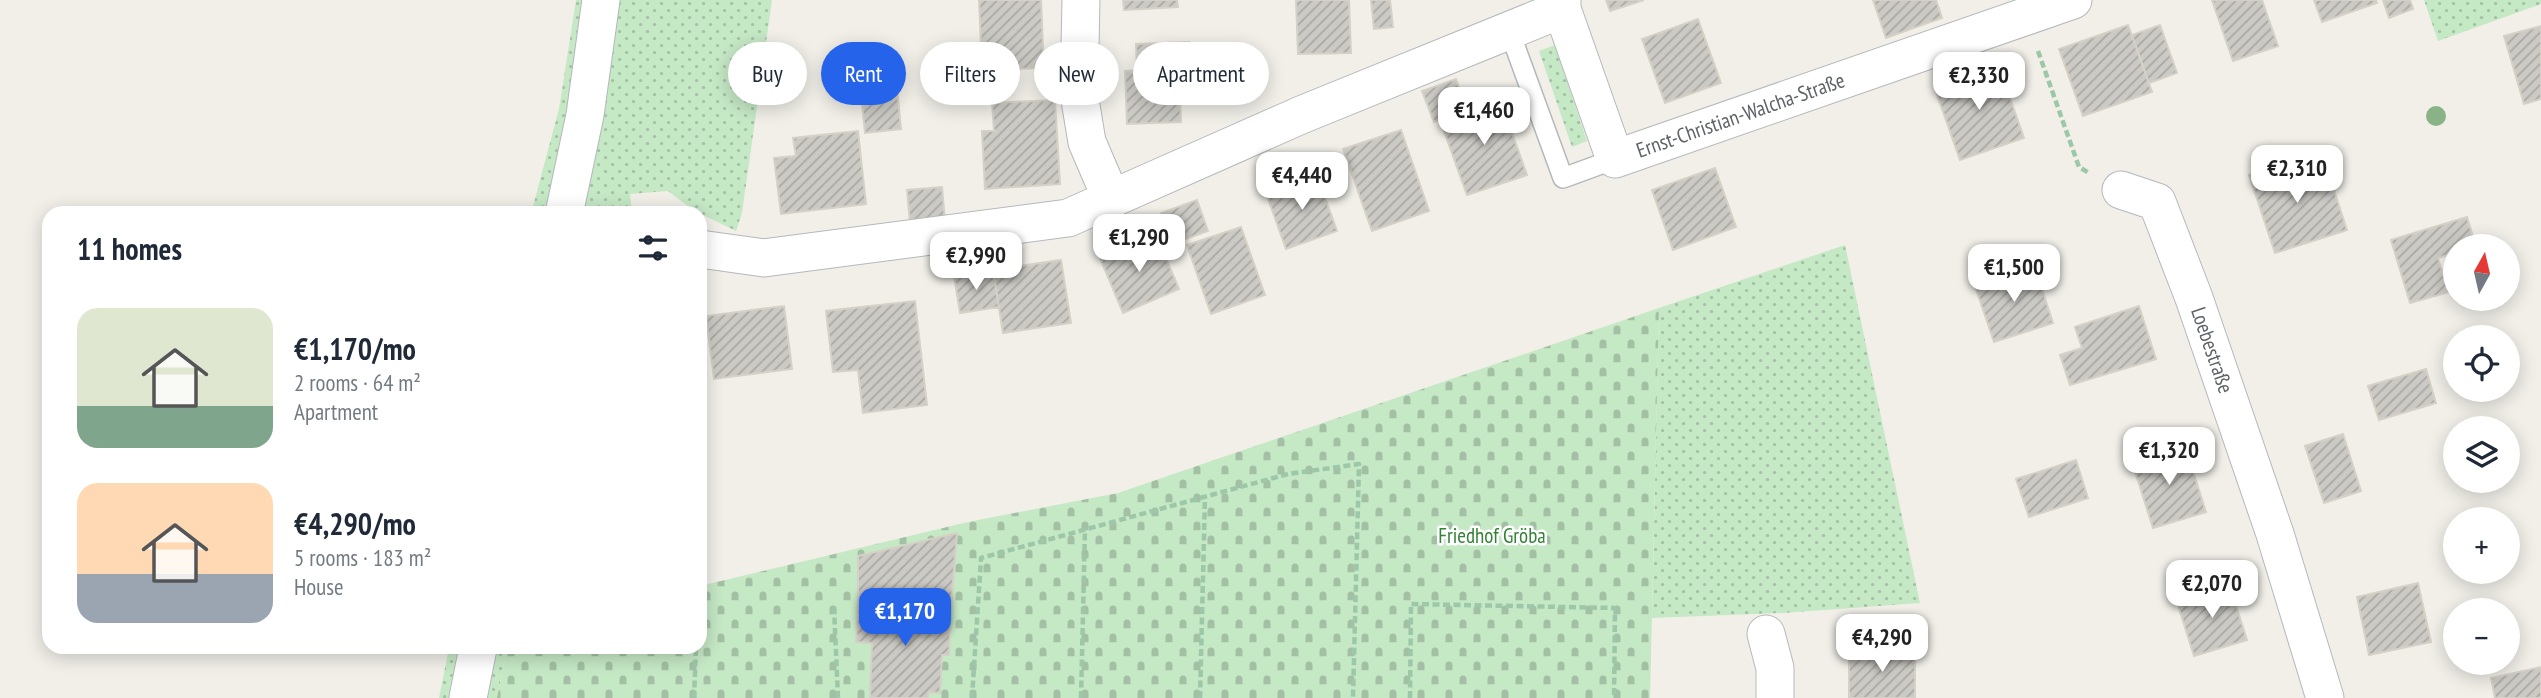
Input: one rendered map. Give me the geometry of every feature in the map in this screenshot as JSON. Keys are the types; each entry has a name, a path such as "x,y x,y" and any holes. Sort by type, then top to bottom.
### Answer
{"street":[{"path":"566,206 585,114 601,0"},
{"path":"1081,0 1079,94 1087,142 1111,198"},
{"name":"Ernst-Christian-Walcha-Straße","path":"707,250 764,258 1068,218 1301,115 1509,30 1562,4 1615,159 2018,12 2073,0"},
{"name":"Loebestraße","path":"2120,190 2157,202 2194,298 2275,534 2325,698"},
{"path":"1766,634 1775,668 1775,698"},
{"path":"468,698 477,654"}],"lane":[{"path":"1509,30 1563,178 1615,159"}],"path":[{"path":"2018,12 2078,167 2120,190"},
{"path":"972,698 981,558 1288,474 1359,464 1353,698"},
{"path":"1200,698 1205,497"},
{"path":"1081,698 1086,529"},
{"path":"1410,698 1411,604 1615,608 1614,698"},
{"path":"834,607 838,698"},
{"path":"694,698 696,654"}],"green space":[{"path":"576,0 588,0 550,206 533,206 559,109"},
{"path":"618,0 772,0 766,42 728,42 728,105 757,105 742,213 736,231 707,217 707,206 688,206 668,191 630,194 631,206 581,206"},
{"path":"2424,0 2541,0 2541,4 2438,41"},
{"path":"1555,45 1587,141 1572,147 1539,51"},
{"path":"1845,245 1920,603 1783,613 1652,618 1659,308"},
{"name":"Friedhof Gröba","path":"1659,308 1650,698 497,698 506,654 707,654 707,584 968,522 1118,493"},
{"path":"448,654 461,654 453,698 439,698"},
{"path":"494,654 506,654 497,698 485,698"}],"building":[{"path":"979,0 1041,0 1043,42 1034,42 1034,68 1020,69 1020,42 981,42"},
{"path":"1123,0 1177,0 1178,7 1124,10"},
{"path":"1296,0 1349,0 1351,53 1298,54"},
{"path":"1371,0 1390,0 1393,27 1374,29"},
{"path":"1606,0 1644,0 1610,11"},
{"path":"1873,0 1936,0 1942,18 1886,38"},
{"path":"2212,0 2262,0 2278,46 2233,61"},
{"path":"2314,0 2376,0 2377,3 2322,22"},
{"path":"2383,0 2410,0 2413,9 2389,18"},
{"path":"1698,19 1721,83 1665,103 1642,39"},
{"path":"2128,25 2152,92 2083,116 2059,49"},
{"path":"2160,25 2177,73 2149,83 2132,35"},
{"path":"2541,26 2541,99 2524,104 2504,36"},
{"path":"1998,64 2024,138 1960,160 1934,86"},
{"path":"1125,71 1133,71 1133,105 1180,105 1181,122 1127,124"},
{"path":"1456,79 1467,111 1434,122 1422,91"},
{"path":"1500,99 1527,175 1467,195 1440,120"},
{"path":"1020,102 1055,105 1060,184 985,189 982,131 994,131 992,105 1020,105"},
{"path":"862,105 899,105 901,129 865,133"},
{"path":"1401,130 1429,211 1372,231 1343,149"},
{"path":"858,131 866,204 781,214 774,158 796,156 793,138"},
{"path":"2304,157 2312,181 2329,175 2347,230 2275,253 2249,175"},
{"path":"1715,168 1736,227 1673,250 1652,190"},
{"path":"1317,175 1337,231 1286,249 1266,193"},
{"path":"942,187 945,221 910,224 907,190"},
{"path":"1197,200 1208,231 1172,244 1161,213"},
{"path":"2467,217 2472,234 2443,234 2443,257 2438,258 2443,273 2443,294 2410,303 2391,240"},
{"path":"1241,227 1265,295 1211,314 1187,245"},
{"path":"1156,234 1179,289 1123,313 1100,258"},
{"path":"1061,260 1071,323 1003,333 993,270"},
{"path":"2035,267 2053,323 1994,342 1975,286"},
{"path":"993,270 999,307 960,313 954,276"},
{"path":"915,301 927,405 863,413 858,370 833,372 826,311"},
{"path":"784,306 792,369 714,379 707,316"},
{"path":"2139,306 2156,359 2070,385 2060,355 2082,348 2075,327"},
{"path":"2426,369 2436,403 2379,420 2368,386"},
{"path":"2343,434 2361,491 2324,503 2305,446"},
{"path":"2185,446 2206,512 2153,528 2132,462"},
{"path":"2076,460 2088,498 2029,517 2016,479"},
{"path":"957,533 951,607 858,603 858,556"},
{"path":"2229,583 2247,640 2194,656 2176,599"},
{"path":"2418,583 2431,642 2369,655 2357,597"},
{"path":"858,603 951,607 949,655 942,655 940,693 929,692 928,698 870,698 872,643 856,642"},
{"path":"1864,615 1903,615 1903,650 1864,650"},
{"path":"1849,650 1915,650 1915,698 1849,698"},
{"path":"2541,667 2541,698 2495,698 2491,678 2520,675 2520,672"}]}
